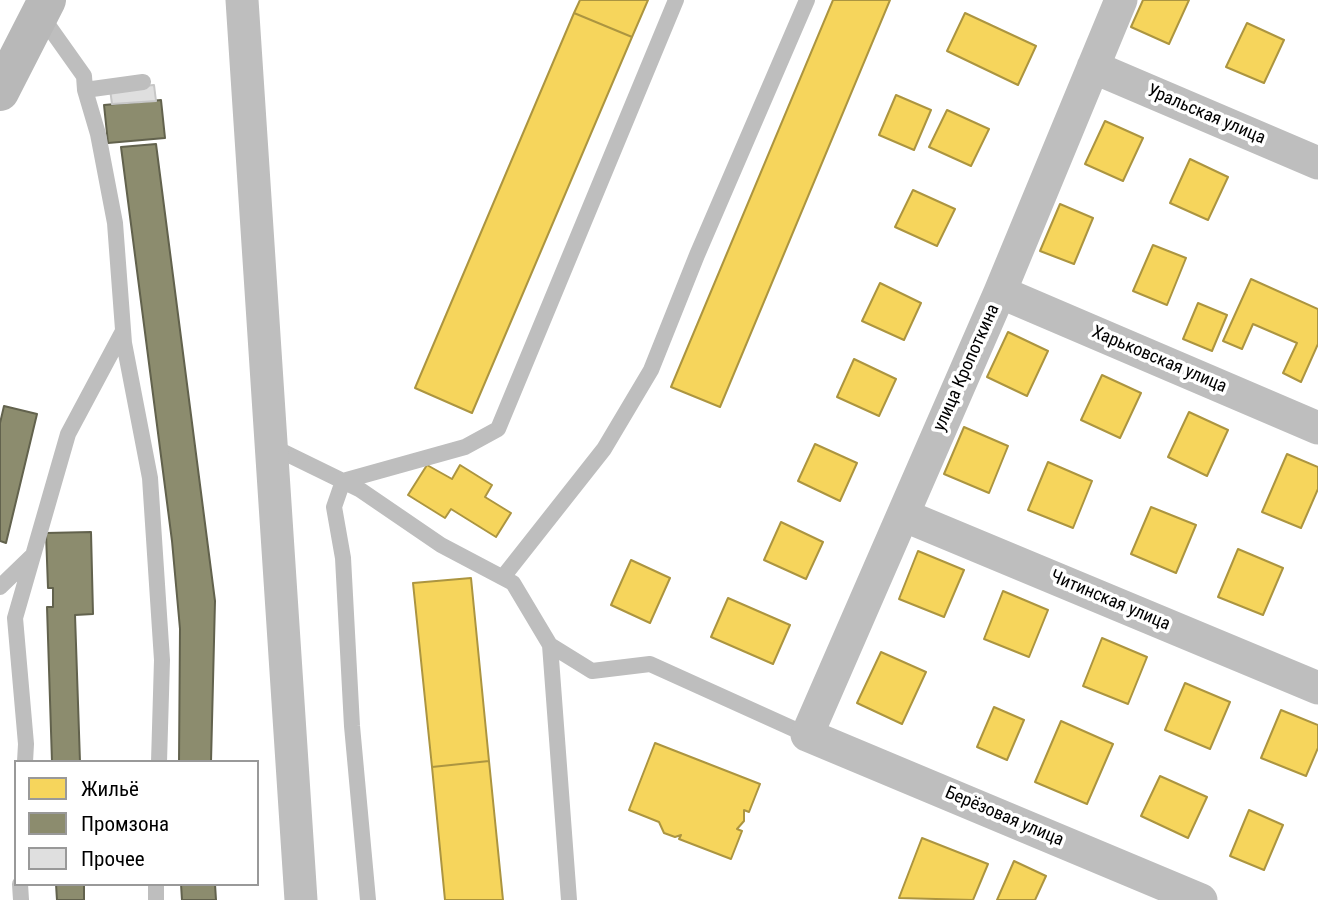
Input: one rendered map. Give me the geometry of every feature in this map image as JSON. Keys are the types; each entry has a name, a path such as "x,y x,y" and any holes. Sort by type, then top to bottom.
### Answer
{"main road":[{"path":"0,92 43,7"}],"street":[{"path":"242,0 301,900"},
{"name":"улица Кропоткина","path":"807,734 1000,292 1121,0"},
{"name":"Уральская улица","path":"1093,68 1318,163"},
{"name":"Харьковская улица","path":"1000,292 1318,428"},
{"name":"Читинская улица","path":"903,514 1318,688"},
{"name":"Берёзовая улица","path":"807,734 1201,900"}],"lane":[{"path":"343,481 465,447 498,429 676,0"},
{"path":"503,577 604,449 651,370 702,242 807,0"},
{"path":"43,7 84,76 115,223 123,330 150,478 162,660 159,760"},
{"path":"85,90 143,82"},
{"path":"25,760 15,618 68,434 123,330"},
{"path":"271,446 359,489 440,545 513,583 550,645 569,900"},
{"path":"343,481 334,507 343,558 352,726 368,900"},
{"path":"0,587 33,556"},
{"path":"550,645 592,671 650,664 807,734"}],"building: Жильё":[{"path":"580,0 648,0 632,37 574,13"},
{"path":"833,0 890,0 720,407 671,387"},
{"path":"1143,0 1189,0 1169,44 1131,27"},
{"path":"574,13 632,37 472,413 415,388"},
{"path":"965,13 1036,46 1018,85 947,51"},
{"path":"1247,23 1284,40 1264,83 1226,67"},
{"path":"896,95 931,110 914,150 879,135"},
{"path":"947,110 989,129 971,166 929,147"},
{"path":"1105,121 1143,138 1123,181 1085,164"},
{"path":"1190,159 1228,177 1208,220 1170,203"},
{"path":"913,190 955,209 937,246 895,227"},
{"path":"1060,204 1093,218 1074,264 1040,251"},
{"path":"1153,245 1186,258 1167,305 1133,291"},
{"path":"1251,279 1318,309 1318,344 1301,382 1283,373 1297,343 1253,324 1242,349 1223,341"},
{"path":"880,283 921,303 904,340 862,321"},
{"path":"1198,303 1227,315 1212,351 1183,339"},
{"path":"1008,332 1048,351 1027,396 987,377"},
{"path":"854,359 896,379 879,416 837,397"},
{"path":"1102,375 1141,393 1120,438 1081,420"},
{"path":"1189,412 1228,430 1207,476 1168,457"},
{"path":"964,427 1008,446 989,493 944,474"},
{"path":"815,444 857,463 840,501 798,481"},
{"path":"1287,454 1318,467 1318,489 1301,528 1262,512"},
{"path":"1048,462 1092,481 1073,528 1028,510"},
{"path":"427,465 452,479 460,465 492,485 485,497 511,513 496,537 451,509 445,518 408,495"},
{"path":"1151,507 1196,525 1176,573 1131,554"},
{"path":"781,522 823,542 806,579 764,560"},
{"path":"1238,549 1283,568 1263,615 1218,597"},
{"path":"918,551 964,570 944,617 899,599"},
{"path":"631,560 670,578 650,623 611,605"},
{"path":"471,578 489,761 432,767 413,583"},
{"path":"1003,591 1048,610 1029,657 984,639"},
{"path":"728,598 790,625 773,664 711,637"},
{"path":"1102,638 1147,657 1128,704 1083,686"},
{"path":"881,652 926,672 902,724 857,703"},
{"path":"1185,683 1230,702 1210,749 1165,730"},
{"path":"994,707 1024,720 1007,760 977,747"},
{"path":"1281,710 1318,725 1318,748 1306,776 1261,758"},
{"path":"1061,721 1113,744 1087,804 1035,782"},
{"path":"655,743 760,784 749,812 744,810 744,821 737,829 742,831 731,859 679,839 681,835 675,837 664,833 659,822 629,810"},
{"path":"489,761 503,900 445,900 432,767"},
{"path":"1160,776 1207,797 1188,838 1141,816"},
{"path":"1249,810 1283,825 1264,870 1230,856"},
{"path":"922,838 988,864 973,900 899,898"},
{"path":"1014,861 1046,876 1035,900 997,900"}],"building: Промзона":[{"path":"161,100 165,138 108,143 104,105"},
{"path":"156,144 215,601 211,760 179,760 180,629 172,541 121,147"},
{"path":"4,406 37,414 6,543 0,541 0,423"},
{"path":"91,532 93,614 75,615 80,760 52,760 47,607 53,607 53,588 48,588 46,533"},
{"path":"56,886 84,886 84,900 57,900"},
{"path":"181,886 215,886 216,900 182,900"}],"building: Прочее":[{"path":"154,85 156,101 112,104 110,89"}]}
